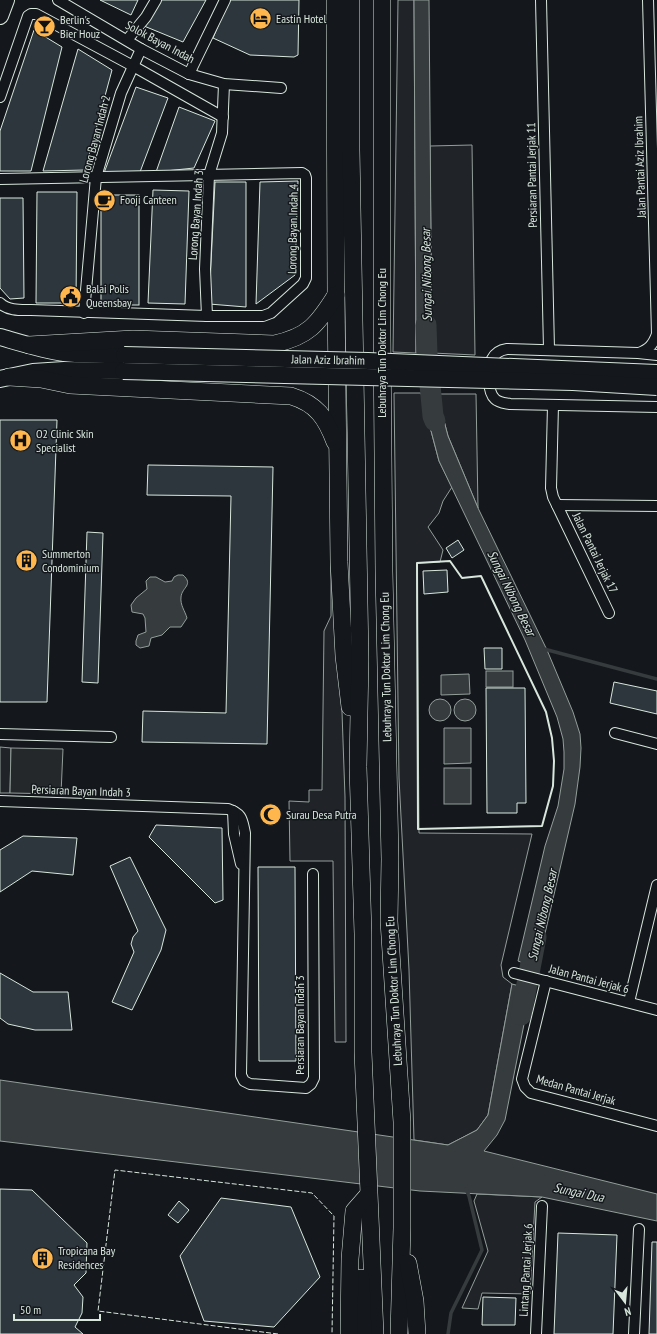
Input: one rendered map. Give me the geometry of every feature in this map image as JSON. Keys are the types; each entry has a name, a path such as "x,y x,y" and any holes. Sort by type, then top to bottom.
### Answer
{"highway":[{"path":"335,0 339,562 344,656 358,767"},
{"path":"351,0 351,158 360,659 358,767 363,934 363,1052 375,1334"},
{"name":"Lebuhraya Tun Doktor Lim Chong Eu","path":"382,0 382,351 384,571 390,859 389,921 402,1122 402,1228 399,1334"},
{"path":"29,345 133,339 274,344 290,341 305,333 316,324 336,295"},
{"path":"5,378 42,379 70,385 291,396 304,401 318,412 331,432 338,450"},
{"path":"363,1334 360,1265 362,1221 369,1197"},
{"path":"349,1334 350,1258 354,1211 369,1197"},
{"path":"402,1228 415,1301 417,1334"}],"main road":[{"path":"0,16 6,0"},
{"name":"Jalan Aziz Ibrahim","path":"0,337 62,352 92,355 123,363 573,382 657,387"},
{"name":"Jalan Aziz Ibrahim","path":"5,378 33,372 123,363 368,361 657,373"}],"street":[{"name":"Solok Bayan Indah","path":"58,0 141,49 189,74 224,84 281,88"},
{"path":"127,40 146,17 156,0"},
{"path":"189,74 225,0"},
{"name":"Persiaran Pantai Jerjak 11","path":"542,0 549,350"},
{"name":"Jalan Pantai Aziz Ibrahim","path":"638,353 652,346 657,334 656,234 648,0"},
{"path":"0,97 28,16 31,14 36,14 133,66 223,117 224,84"},
{"name":"Lorong Bayan Indah 2","path":"84,312 96,177 121,93 141,49"},
{"name":"Lorong Bayan Indah 3","path":"207,316 205,268 209,175 222,133 223,117"},
{"name":"Lorong Bayan Indah 4","path":"0,179 302,173 306,178 306,278 304,284 271,313 264,316 207,316 10,309 0,303"},
{"path":"657,355 638,353 507,349 499,350 492,359 489,372 489,385 491,393 494,399 499,402 510,404 657,407"},
{"name":"Jalan Pantai Jerjak 17","path":"554,405 553,496 609,613"},
{"name":"Jalan Pantai Jerjak 17","path":"557,504 657,506"},
{"path":"0,734 112,737"},
{"path":"615,734 657,744"},
{"name":"Persiaran Bayan Indah 3","path":"0,801 228,809 242,817 245,833 241,1075 244,1082 250,1084 306,1088 311,1084 314,1078 313,874"},
{"path":"629,1002 657,884"},
{"name":"Jalan Pantai Jerjak 6","path":"514,973 657,1010"},
{"name":"Medan Pantai Jerjak","path":"542,980 522,1079 525,1087 531,1093 657,1126"},
{"name":"Lintang Pantai Jerjak 6","path":"536,1334 542,1206"},
{"path":"634,1334 639,1229"}],"shaded area":[{"path":"398,0 414,0 416,353 393,352"},
{"path":"472,145 475,355 432,353 430,146"},
{"path":"394,393 421,393 439,461 452,487 443,501 439,513 428,527 443,550 440,562 417,563 419,833 532,834 501,965 503,977 512,984 488,1115 477,1130 448,1145 414,1140 409,970 399,778"},
{"path":"437,394 476,394 478,508 448,436"},
{"path":"331,553 342,712 345,797 346,1042 335,1042 333,861 290,861 289,801 309,802 309,790 322,790 324,631 331,616"},
{"path":"0,747 11,748 10,793 0,793"},
{"path":"11,748 63,749 61,794 10,793"},
{"path":"477,1194 542,1197 535,1202 530,1294 482,1293 478,1309 462,1308 488,1251 474,1201"}],"water":[{"path":"414,0 429,0 432,353 416,353"},
{"path":"421,393 437,394 448,436 478,508 547,650 573,712 580,734 580,767 575,804 537,968 518,961 545,846 558,806 564,769 563,739 557,717 525,640 439,461"},
{"path":"183,575 187,581 181,600 187,618 181,627 170,627 162,635 151,638 149,646 140,648 136,645 136,641 138,635 146,632 145,618 143,614 132,612 131,605 136,598 147,589 146,581 150,577 156,577 165,582 172,581 174,577"},
{"path":"486,671 513,671 513,687 486,687"},
{"path":"469,674 470,694 441,695 441,675"},
{"path":"440,699 448,702 451,710 448,718 440,721 432,718 429,710 432,702"},
{"path":"465,699 473,702 476,710 473,718 465,721 457,718 454,710 457,702"},
{"path":"444,728 471,728 471,763 444,764"},
{"path":"444,768 471,768 471,804 444,804"},
{"name":"Sungai Dua","path":"512,984 531,989 505,1120 497,1135 484,1151 657,1194 657,1221 542,1197 420,1191 0,1141 0,1080 448,1145 477,1130 488,1115"}],"building":[{"path":"100,0 138,0 131,15"},
{"path":"157,0 206,0 183,42 144,26"},
{"name":"Eastin Hotel","path":"229,0 299,0 298,55 294,57 250,55 213,38"},
{"path":"34,30 62,47 31,171 0,171 0,131"},
{"path":"78,49 112,70 85,170 43,171"},
{"path":"136,87 168,98 140,172 104,173"},
{"path":"179,107 215,121 194,168 156,172"},
{"path":"298,181 295,275 256,304 260,182"},
{"path":"215,182 246,182 246,307 209,304"},
{"path":"153,190 189,191 185,304 148,303"},
{"path":"37,192 77,192 76,303 36,303"},
{"path":"101,195 139,195 139,305 101,305"},
{"path":"0,198 23,198 24,298 10,299 0,288"},
{"name":"Summerton Condominium","path":"0,420 57,420 47,702 0,702"},
{"path":"148,465 273,467 267,744 142,742 143,711 226,713 231,496 147,495"},
{"path":"87,532 103,533 98,683 82,682"},
{"path":"458,540 464,550 452,558 446,548"},
{"path":"447,570 448,592 424,594 423,571"},
{"path":"484,648 502,648 502,669 485,669"},
{"path":"614,682 657,691 657,714 610,703"},
{"path":"486,688 525,688 526,803 517,803 517,813 487,813"},
{"path":"156,825 222,828 223,900 215,903 149,837"},
{"path":"23,836 77,838 73,875 32,871 0,892 0,850"},
{"path":"130,857 166,930 161,950 132,1010 112,1002 134,952 131,944 133,937 138,931 110,866"},
{"path":"258,867 295,867 296,1061 259,1061"},
{"path":"0,973 33,992 68,992 72,1030 35,1030 8,1024 0,1018"},
{"name":"Tropicana Bay Residences","path":"0,1189 32,1190 87,1243 86,1273 74,1285 83,1297 82,1313 75,1327 83,1334 0,1334"},
{"path":"221,1198 291,1207 320,1277 274,1327 204,1321 180,1256"},
{"path":"179,1201 189,1210 178,1223 168,1215"},
{"path":"558,1233 617,1235 613,1334 554,1334"},
{"path":"652,1242 657,1242 657,1334 649,1334"},
{"path":"483,1297 516,1298 515,1325 482,1325"}],"waterway":[{"name":"Sungai Nibong Besar","path":"426,325 427,354 433,416 435,421"},
{"path":"544,649 657,679"},
{"name":"Sungai Nibong Besar","path":"521,1015 536,937"},
{"path":"448,1334 451,1313 482,1250 466,1189"}],"fence":[{"path":"278,1334 98,1311 115,1170 312,1193 334,1216 332,1334"}],"wall":[{"path":"450,561 462,578 481,576 546,712 552,738 554,761 553,786 542,826 418,829 417,563 450,561"}],"place":[{"name":"Eastin Hotel","path":"260,19"},
{"name":"Berlin's Bier Houz","path":"44,27"},
{"name":"Fooji Canteen","path":"105,200"},
{"name":"Balai Polis Queensbay","path":"70,296"},
{"name":"O2 Clinic Skin Specialist","path":"20,441"},
{"name":"Summerton Condominium","path":"26,561"},
{"name":"Surau Desa Putra","path":"270,815"},
{"name":"Tropicana Bay Residences","path":"43,1258"}]}
